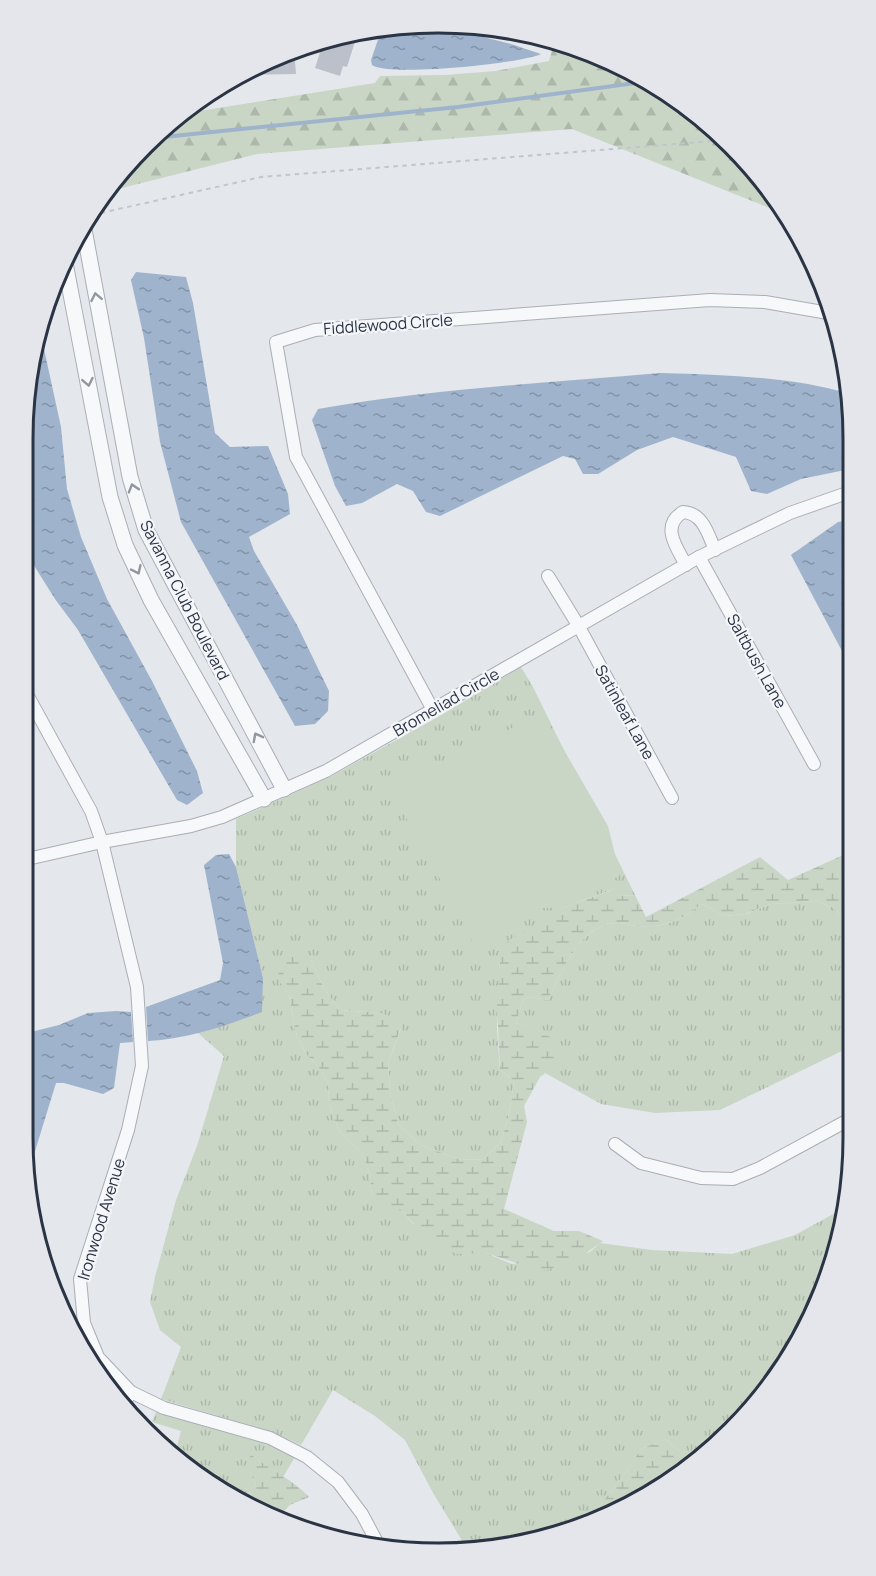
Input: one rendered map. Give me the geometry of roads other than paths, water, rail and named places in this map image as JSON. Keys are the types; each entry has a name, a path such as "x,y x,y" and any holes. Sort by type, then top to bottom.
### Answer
{"street":[{"name":"Savanna Club Boulevard","path":"85,239 130,477 146,530 284,789"},
{"name":"Savanna Club Boulevard","path":"67,276 110,496 125,545 151,600 264,799"},
{"name":"Fiddlewood Circle","path":"433,710 296,457 276,342 315,330 710,300 765,302 823,312"},
{"name":"Bromeliad Circle","path":"33,858 102,842 191,826 222,817 264,799 326,771 699,557 790,513 843,494"},
{"path":"686,565 672,538 671,530 677,516 683,512 690,512 700,519 715,550"},
{"name":"Saltbush Lane","path":"699,557 814,764"},
{"name":"Satinleaf Lane","path":"548,576 578,625 672,798"},
{"name":"Ironwood Avenue","path":"33,705 91,811 102,842 137,987 142,1066 128,1130 80,1280 84,1323 98,1358 131,1392 164,1407 270,1438 307,1457 338,1482 362,1514 375,1538"},
{"path":"615,1144 640,1163 701,1178 733,1179 843,1123"},
{"path":"128,1397 131,1392"}],"water":[{"path":"438,33 475,35 541,54 483,65 402,70 372,65 371,60 379,37"},
{"path":"136,272 186,277 193,303 215,433 230,447 268,446 288,494 290,514 249,537 254,551 297,625 329,691 328,711 315,724 295,726 181,522 160,442 144,338 131,280"},
{"path":"44,347 61,427 67,489 81,537 107,599 152,681 197,771 203,793 187,805 177,800 78,630 33,564 34,412 36,385"},
{"path":"660,373 780,380 827,388 840,392 843,470 801,479 767,494 751,491 736,457 673,437 637,450 598,474 583,474 575,459 563,456 440,516 426,512 413,491 397,484 362,503 346,506 335,486 312,420 318,409 403,396"},
{"path":"843,521 843,653 791,555 838,522"},
{"path":"229,854 236,867 263,978 262,1012 192,1035 148,1041 146,1007 220,980 223,963 204,865 216,855"},
{"path":"131,1012 133,1042 120,1043 114,1088 103,1094 64,1083 56,1083 34,1156 33,1032 59,1025 88,1013"}],"waterway":[{"path":"168,137 458,107 633,83"}]}
